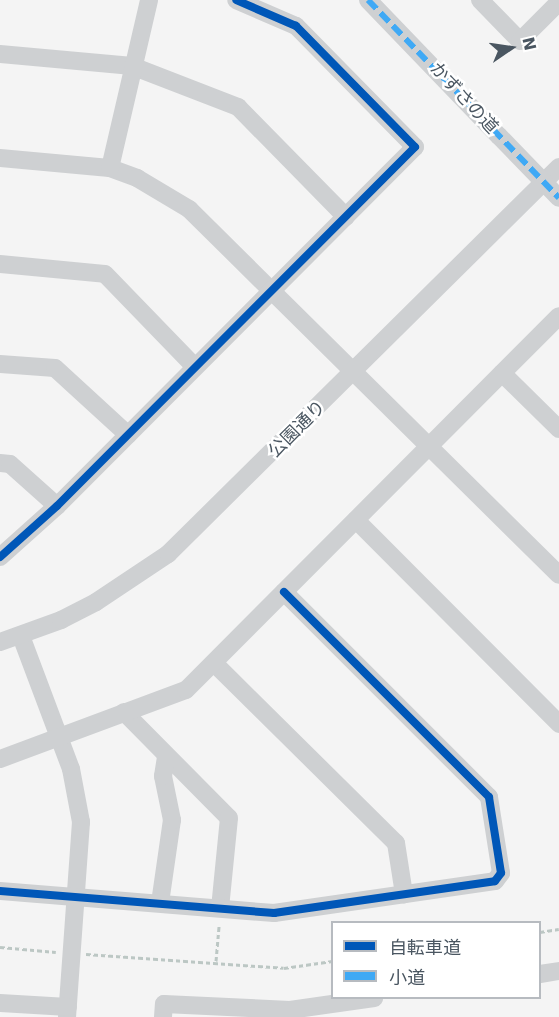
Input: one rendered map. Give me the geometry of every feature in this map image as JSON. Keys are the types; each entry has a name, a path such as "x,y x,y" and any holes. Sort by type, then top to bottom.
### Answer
{"street":[{"path":"110,168 149,0"},
{"path":"0,557 57,506 415,147 296,26 236,0"},
{"name":"かずさの道","path":"368,0 559,198"},
{"path":"480,0 520,40 559,2"},
{"path":"0,54 132,66 238,107 346,217"},
{"path":"0,158 110,168 137,178 189,209 272,290 352,374 429,446 559,575"},
{"name":"公園通り","path":"0,642 21,636 96,602 168,554 559,167"},
{"path":"0,264 105,274 195,367"},
{"path":"0,759 186,690 559,316"},
{"path":"0,364 55,368 128,435"},
{"path":"502,373 559,429"},
{"path":"0,463 10,464 57,506"},
{"path":"356,520 559,724"},
{"path":"0,891 274,913 495,881 501,873 489,797 284,592"},
{"path":"0,1003 68,1012 77,897 81,822 71,769 21,636"},
{"path":"214,663 396,843 404,894"},
{"path":"124,712 166,757 229,818 220,908"},
{"path":"160,903 172,820 163,776 166,757"},
{"path":"541,974 559,971"},
{"path":"163,1017 164,1004 290,1010 367,999"}],"path":[{"path":"216,961 220,908"},
{"path":"541,932 559,929"},
{"path":"0,947 216,961 284,968 331,962"}],"marked path":[{"path":"368,0 559,198"}],"cycle path":[{"path":"0,557 57,506 415,147 296,26 236,0"},
{"path":"0,891 274,913 495,881 501,873 489,797 284,592"}]}
